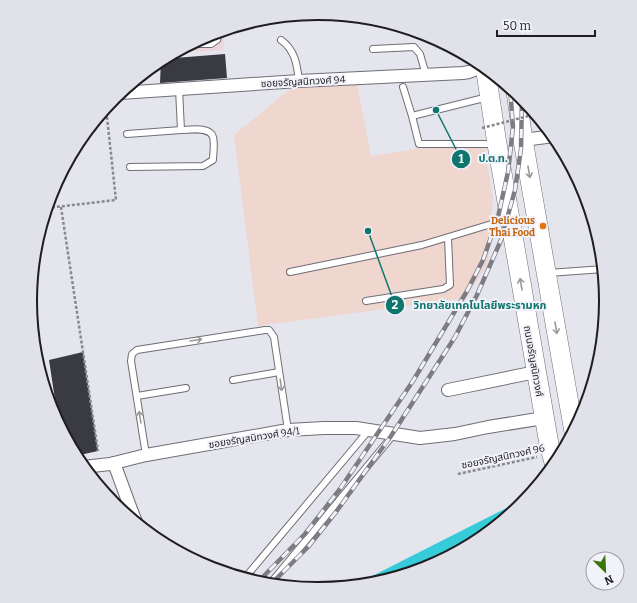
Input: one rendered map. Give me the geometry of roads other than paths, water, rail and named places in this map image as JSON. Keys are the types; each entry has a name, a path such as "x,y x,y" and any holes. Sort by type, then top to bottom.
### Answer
{"main road":[{"name":"ถนนจรัญสนิทวงศ์","path":"486,75 536,372 553,458"},
{"path":"517,101 547,273 575,418"}],"street":[{"name":"ซอยจรัญสนิทวงศ์ 94","path":"133,90 179,89 426,75 468,72 477,69"},
{"path":"523,140 547,137"},
{"path":"448,390 536,372"},
{"name":"ซอยจรัญสนิทวงศ์ 94/1","path":"90,466 114,463 146,455 288,430 356,428 420,438 436,437 544,418"},
{"path":"114,463 127,508"}],"lane":[{"path":"205,44 211,44 217,39"},
{"path":"281,40 288,45 297,63 299,81"},
{"path":"373,49 414,47 420,54 426,75"},
{"path":"403,87 419,144 497,144"},
{"path":"179,89 181,130"},
{"path":"412,116 489,96"},
{"path":"127,134 202,129 210,133 213,137 214,160 203,166 130,168"},
{"path":"290,272 422,245 510,219"},
{"path":"366,300 443,289 450,285 448,238"},
{"path":"547,273 598,269"},
{"path":"146,455 131,356 137,350 269,330 274,337 288,430"},
{"path":"233,380 279,372"},
{"path":"137,396 186,388"},
{"path":"248,574 369,430"},
{"path":"273,580 394,434"}],"waterway":[{"path":"397,571 492,523"}],"railway":[{"path":"262,578 305,534 340,489 413,381 467,291 483,260 498,217 508,172 513,127 511,96"},
{"path":"275,580 308,547 336,512 391,436 455,337 477,295 501,240 515,190 521,149 522,106"}],"place":[{"name":"ป.ต.ท.","path":"436,110"},
{"name":"Delicious Thai Food","path":"543,226"},
{"name":"วิทยาลัยเทคโนโลยีพระรามหก","path":"368,231"}]}
